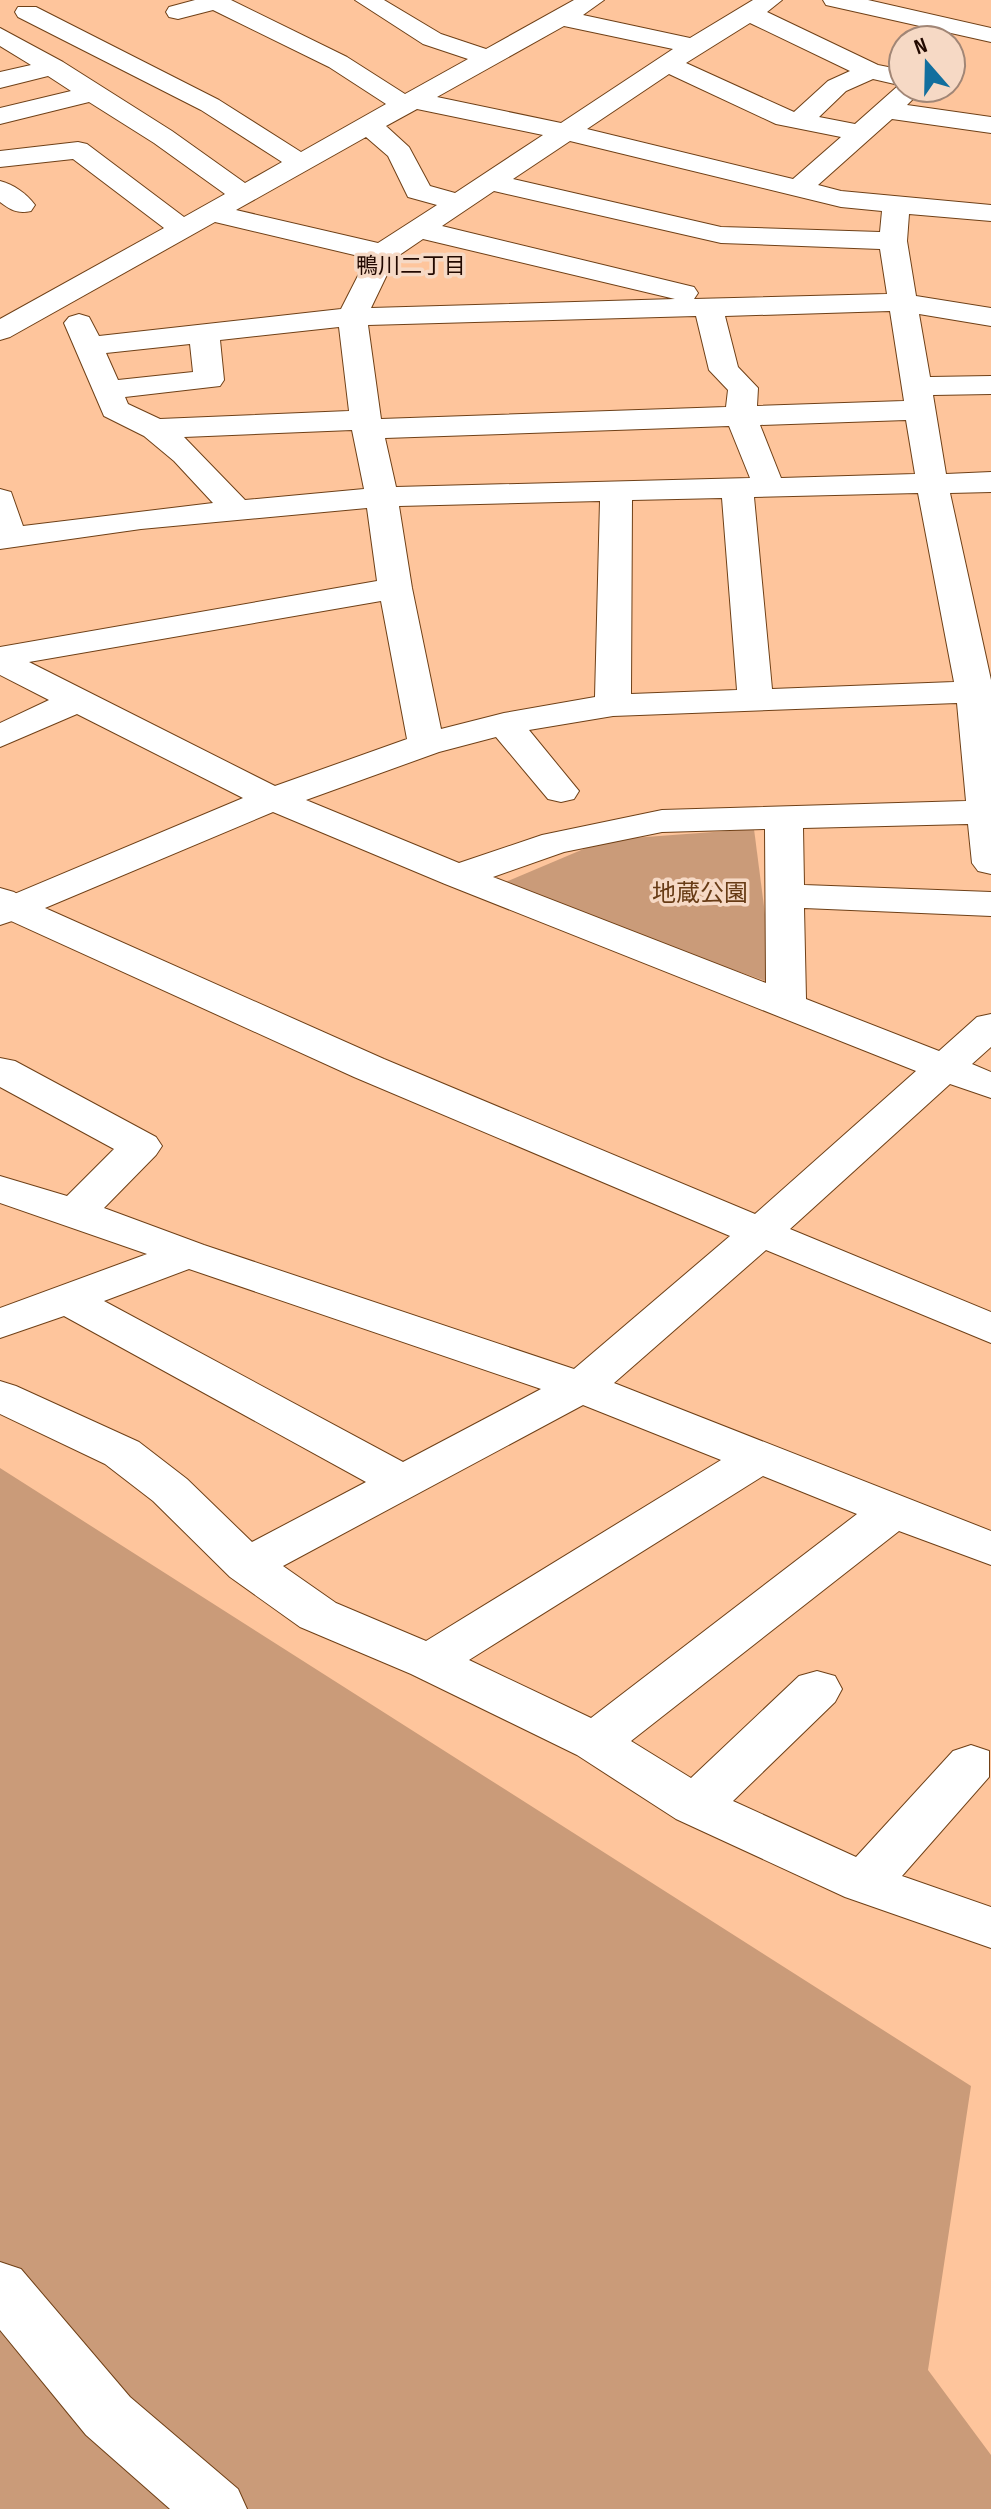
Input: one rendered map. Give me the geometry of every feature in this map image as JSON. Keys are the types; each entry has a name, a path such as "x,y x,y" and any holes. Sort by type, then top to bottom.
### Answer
{"street":[{"path":"367,0 432,39 489,58"},
{"path":"540,0 694,46"},
{"path":"835,0 984,33"},
{"path":"205,26 168,8 216,2 338,62 409,102 567,132 841,199 991,213"},
{"path":"0,19 42,5 301,163"},
{"path":"426,744 395,588 382,497 366,425 352,317 383,253 694,46 760,7 870,71 887,75"},
{"path":"3,317 66,295 576,9"},
{"path":"0,35 54,67 244,195"},
{"path":"668,64 785,118 860,133"},
{"path":"0,80 54,67"},
{"path":"800,121 837,86 870,71"},
{"path":"0,116 93,93"},
{"path":"799,188 892,104"},
{"path":"885,110 991,125"},
{"path":"366,127 379,131 407,161 418,191 459,202"},
{"path":"5,156 78,150 183,229"},
{"path":"491,182 721,235 893,241"},
{"path":"896,205 893,241 932,482 982,692 984,812 991,863"},
{"path":"212,213 383,253"},
{"path":"418,229 723,307"},
{"path":"66,295 115,409 155,429 185,454 237,510"},
{"path":"90,346 352,317 902,302 991,317"},
{"path":"723,307 724,370 743,388 741,416 753,487 755,700"},
{"path":"108,390 209,380 204,333"},
{"path":"155,429 741,416 918,398 991,385"},
{"path":"0,499 5,539 141,519 382,497 991,482"},
{"path":"613,705 616,491"},
{"path":"0,659 395,588"},
{"path":"0,659 273,799 458,876 991,1086"},
{"path":"4,907 273,799 426,744 504,724 613,705 982,692"},
{"path":"0,736 79,699"},
{"path":"504,724 561,791"},
{"path":"458,876 555,843 662,821 984,812"},
{"path":"784,816 786,1006"},
{"path":"784,896 991,904"},
{"path":"4,907 369,1068 991,1329"},
{"path":"247,1565 581,1387 762,1231 991,1026"},
{"path":"0,1070 141,1146 75,1212"},
{"path":"0,1189 75,1212 188,1254 581,1387 991,1549"},
{"path":"0,1324 188,1254"},
{"path":"69,1300 403,1482"},
{"path":"0,1396 122,1453 170,1490 247,1565 318,1615 429,1662 595,1742 695,1806 864,1883 991,1928"},
{"path":"429,1662 760,1457"},
{"path":"595,1742 894,1510"},
{"path":"695,1806 817,1689"},
{"path":"864,1883 971,1764"},
{"path":"0,2287 108,2416 215,2509"}],"green space":[{"name":"地蔵公園","path":"754,829 774,984 496,886 605,840"},
{"path":"0,1468 971,2086 928,2370 991,2455 991,2509 0,2509"}],"district":[{"name":"鴨川二丁目","path":"411,266"}]}
